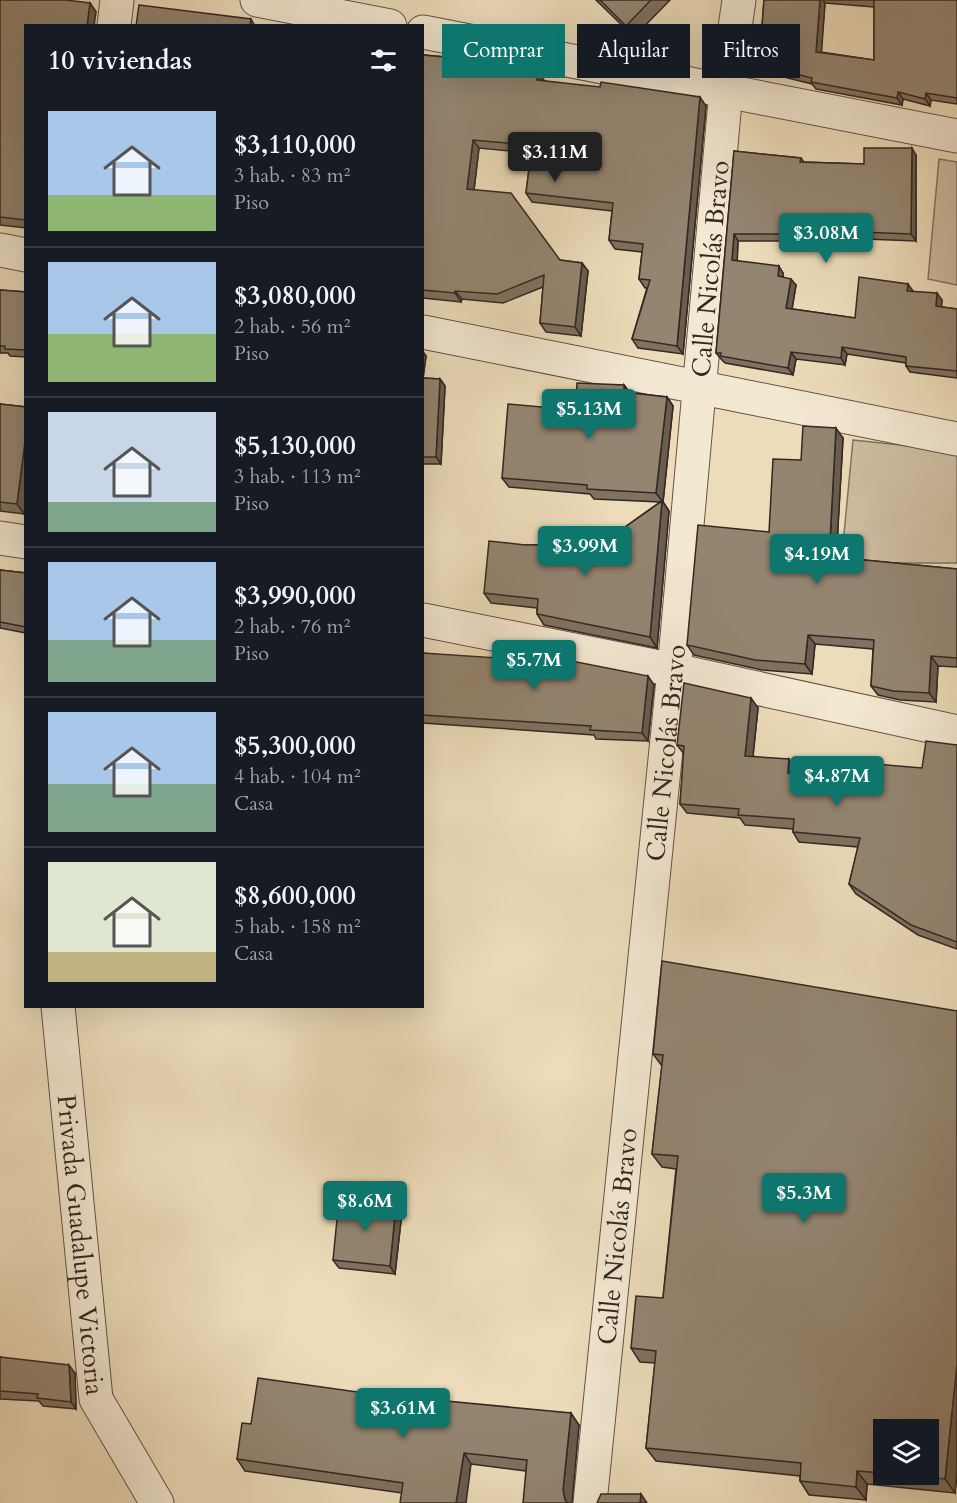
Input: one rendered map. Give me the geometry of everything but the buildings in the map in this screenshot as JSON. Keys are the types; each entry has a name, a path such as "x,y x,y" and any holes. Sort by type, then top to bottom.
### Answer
{"street":[{"path":"114,24 117,0"},
{"path":"257,0 380,24"},
{"name":"Calle Nicolás Bravo","path":"590,1503 674,670 726,90 739,0"},
{"path":"424,32 957,136"},
{"path":"0,250 24,255"},
{"path":"424,332 957,439"},
{"path":"0,538 24,542"},
{"path":"424,620 674,670 957,732"},
{"name":"Privada Guadalupe Victoria","path":"58,1008 96,1399 157,1503"}],"shaded area":[{"path":"939,159 957,162 957,285 928,279"},
{"path":"853,440 957,451 957,563 883,563 846,592 854,550 843,544"}]}
